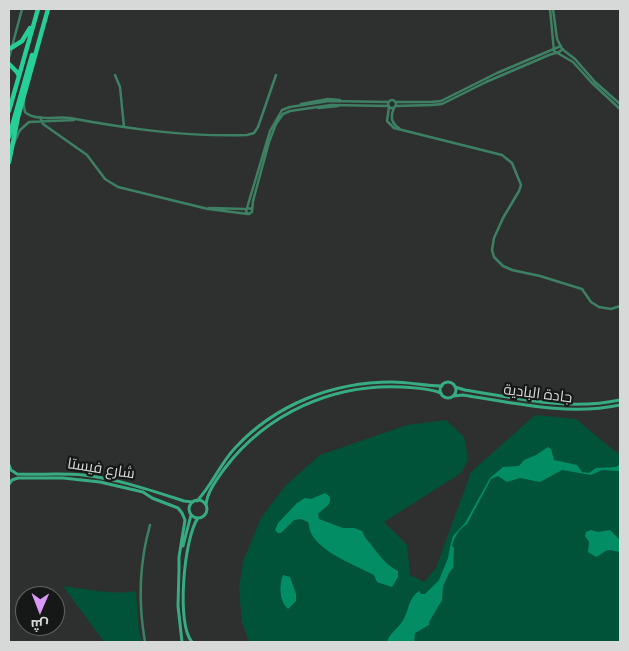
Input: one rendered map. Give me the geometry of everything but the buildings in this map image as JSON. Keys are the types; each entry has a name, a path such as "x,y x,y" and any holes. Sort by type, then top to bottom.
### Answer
{"main road":[{"path":"9,111 38,9"},
{"path":"9,162 28,82 48,11"},
{"path":"9,137 42,23 48,11"},
{"path":"12,48 24,38 34,20"},
{"path":"9,64 11,69 17,72 19,78"},
{"path":"9,103 13,97"}],"street":[{"path":"9,58 22,9"},
{"path":"552,9 557,38 562,48 575,59 595,82 620,104"},
{"path":"552,9 553,49 556,53 573,62 587,78 620,108"},
{"path":"248,214 246,212 247,208 270,131 280,112 290,106 344,101 441,101 553,49 562,48"},
{"path":"248,214 251,213 269,142 279,118 287,112 347,104 395,107 442,104 498,76 556,53 562,48"},
{"path":"28,82 24,110 29,115 58,117 188,135 249,135 258,127 276,75"},
{"path":"115,76 120,87 124,126"},
{"path":"389,102 387,119 389,125 394,128 498,154 509,160 520,179 521,185 502,218 494,238 492,250 494,257 500,263 512,270 540,276 582,289 591,302 598,307 608,309 620,306"},
{"path":"395,102 391,116 392,121 404,131"},
{"path":"40,117 41,122 87,155 105,179 113,185 197,206 248,214"},
{"path":"12,147 22,126 29,122 76,120"},
{"path":"197,206 252,209"},
{"path":"182,642 178,606 179,570 191,515 189,508 227,456 243,440 268,419 298,402 329,390 362,383 395,382 442,386 448,383 455,387 456,392 454,396 447,398 441,393 406,387 372,387 341,392 303,405 269,425 241,450 207,496 206,514 198,518 189,540 184,576 184,610 187,633 192,642"},
{"path":"441,393 442,386"},
{"name":"جادة البادية","path":"455,387 463,390 563,404 592,404 620,400"},
{"name":"جادة البادية","path":"454,396 463,395 563,409 590,410 620,405"},
{"name":"شارع فيستا","path":"9,464 11,470 16,474 81,475 121,481 184,501 195,501"},
{"path":"39,478 42,474"},
{"name":"شارع فيستا","path":"9,484 12,480 18,478 73,479 100,482 143,492 152,498 178,508 183,514 185,522 179,570"},
{"path":"195,501 206,505"},
{"path":"191,515 198,518"},
{"path":"145,642 141,614 140,578 144,546 150,525"}],"shaded area":[{"path":"535,415 576,419 617,453 620,451 620,642 249,642 242,622 239,589 243,561 261,518 286,485 320,455 407,425 446,420 464,437 468,460 461,473 384,522 407,545 410,575 424,582 436,568 471,472"},
{"path":"548,447 551,449 554,460 577,465 582,472 589,473 596,468 616,467 620,464 620,471 602,470 591,475 562,470 540,482 520,478 507,482 498,476 491,479 467,524 454,539 452,546 454,548 453,568 443,586 442,600 429,625 415,633 414,642 387,642 391,634 402,622 415,594 419,591 421,594 425,594 439,580 448,558 453,536 465,523 490,478 503,467 519,466 524,460"},
{"path":"325,493 330,497 330,500 328,505 318,514 319,519 343,528 354,528 362,531 383,559 398,571 398,577 392,587 377,582 374,575 339,558 322,547 311,533 308,522 301,519 294,520 281,533 275,530 278,523 297,503 305,498 311,499"},
{"path":"591,530 598,532 610,530 620,540 620,552 608,550 596,557 588,552 589,542 585,536 586,532"},
{"path":"283,575 290,577 296,594 296,601 288,609 283,602 281,593"},
{"path":"65,586 119,593 136,592 139,631 142,642 104,642"}]}
